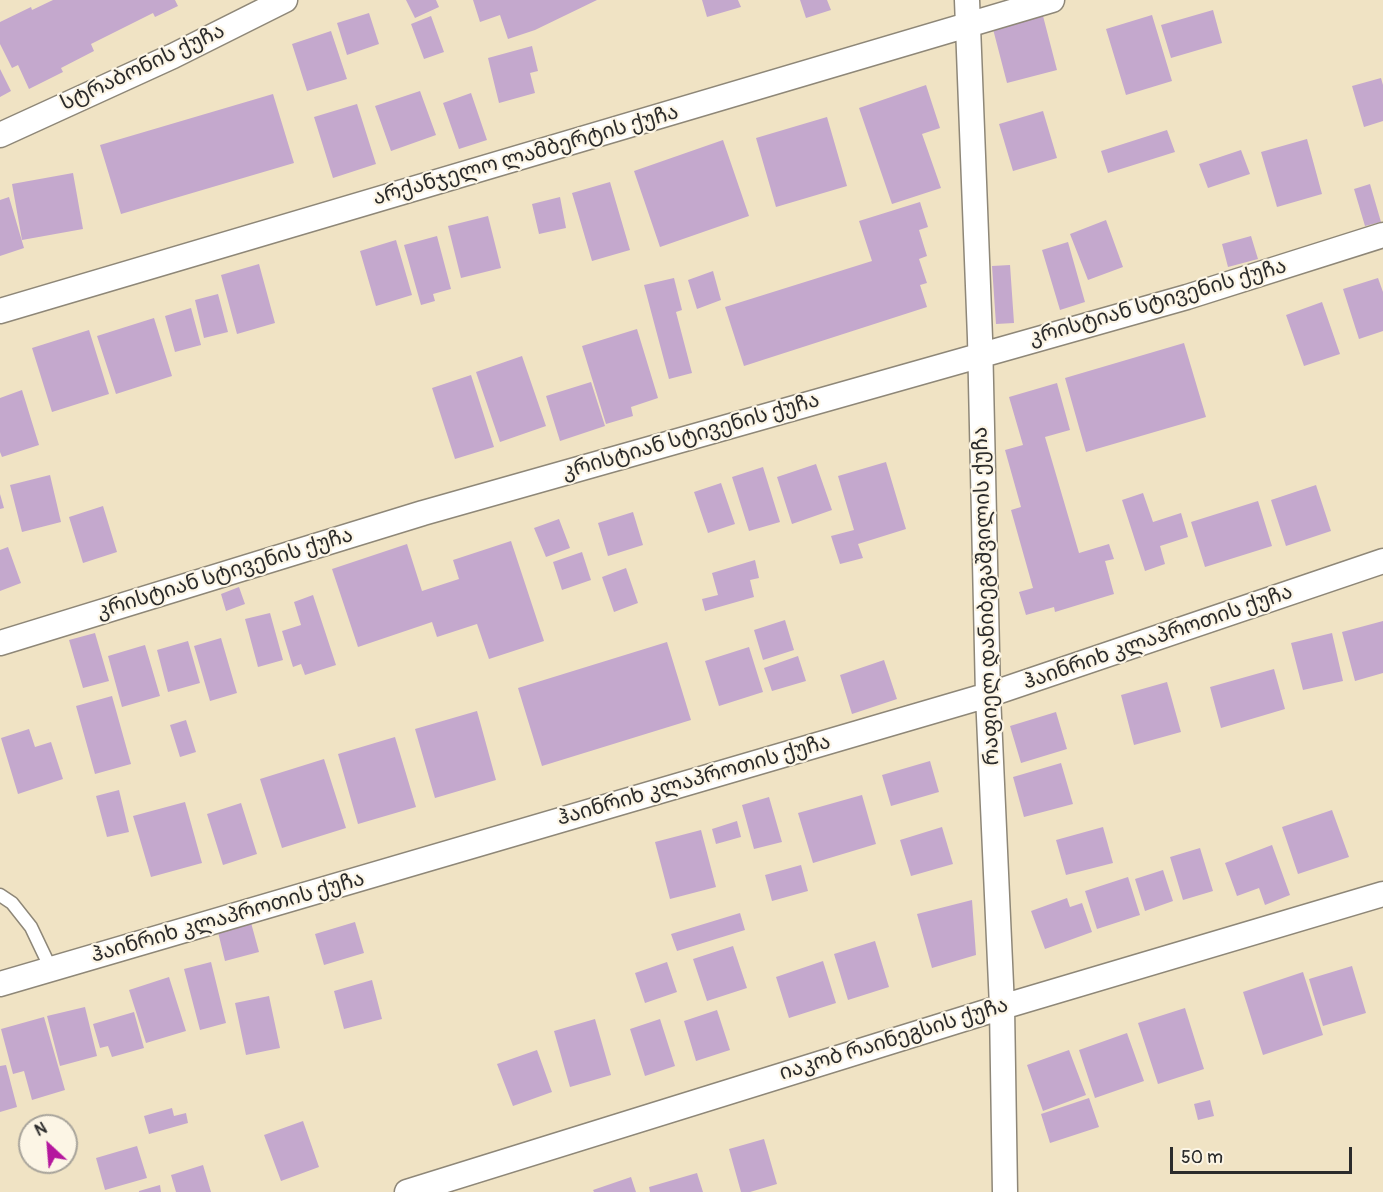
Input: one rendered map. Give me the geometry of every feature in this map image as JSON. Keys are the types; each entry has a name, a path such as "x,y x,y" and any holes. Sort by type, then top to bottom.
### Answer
{"street":[{"name":"სტრაბონის ქუჩა","path":"0,135 173,56 285,0"},
{"name":"რაფიელ დანიბეგაშვილის ქუჩა","path":"967,0 981,355 988,695 1002,1006 1005,1192"},
{"name":"არქანჯელო ლამბერტის ქუჩა","path":"0,311 1052,0"},
{"name":"კრისტიან სტივენის ქუჩა","path":"0,644 423,513 1188,297 1383,235"},
{"name":"ჰაინრიხ კლაპროთის ქუჩა","path":"0,984 988,695 1383,561"},
{"name":"იაკობ რაინეგსის ქუჩა","path":"407,1192 1002,1006 1383,894"}],"lane":[{"path":"0,895 12,903 31,927 51,969"}],"building":[{"path":"53,0 175,0 178,6 155,17 153,13 91,44 94,51 61,68 63,72 29,89 18,65 12,68 0,44 0,22 31,7 32,10"},
{"path":"406,0 436,0 439,7 415,18"},
{"path":"473,0 597,0 535,30 508,39 500,15 480,22"},
{"path":"702,0 738,0 741,7 707,17"},
{"path":"800,0 827,0 831,10 806,18"},
{"path":"1213,10 1222,43 1171,58 1161,25"},
{"path":"369,13 379,44 347,55 337,23"},
{"path":"1152,15 1172,81 1126,95 1106,29"},
{"path":"431,16 444,52 424,59 411,24"},
{"path":"1043,16 1057,70 1007,83 993,29"},
{"path":"331,31 347,79 307,91 292,44"},
{"path":"532,46 538,71 530,73 535,93 499,103 488,58"},
{"path":"0,69 11,91 0,97"},
{"path":"1381,78 1383,121 1364,127 1352,86"},
{"path":"926,85 940,128 922,134 941,188 892,204 859,108"},
{"path":"420,91 436,135 391,151 375,106"},
{"path":"471,93 487,140 459,149 443,103"},
{"path":"273,94 294,163 121,214 100,145"},
{"path":"357,104 376,164 333,178 314,117"},
{"path":"1043,111 1057,158 1013,171 999,124"},
{"path":"827,117 847,186 776,207 756,138"},
{"path":"1167,130 1175,152 1108,173 1101,151"},
{"path":"1307,139 1322,194 1277,207 1261,152"},
{"path":"723,140 749,216 660,247 634,171"},
{"path":"1241,150 1250,174 1208,188 1199,164"},
{"path":"73,173 83,229 22,240 12,184"},
{"path":"610,182 630,250 592,261 572,193"},
{"path":"1370,184 1381,222 1365,226 1354,189"},
{"path":"9,197 24,248 0,256 0,200"},
{"path":"560,197 566,228 539,234 532,204"},
{"path":"920,202 928,227 919,230 927,256 919,259 927,283 920,285 927,307 744,366 725,307 872,261 859,221"},
{"path":"488,216 501,268 461,278 448,226"},
{"path":"1106,220 1123,267 1088,280 1070,234"},
{"path":"437,236 451,289 433,294 435,301 421,305 404,245"},
{"path":"1251,236 1258,259 1228,267 1222,244"},
{"path":"396,240 412,295 376,306 360,251"},
{"path":"1068,242 1085,302 1060,310 1042,250"},
{"path":"259,264 275,323 237,334 221,275"},
{"path":"1010,265 1014,323 996,324 992,266"},
{"path":"713,271 721,300 697,309 688,280"},
{"path":"674,278 682,310 676,312 692,373 669,379 644,285"},
{"path":"1378,278 1383,292 1383,331 1359,339 1343,289"},
{"path":"218,294 228,332 204,338 195,300"},
{"path":"1322,302 1340,354 1304,366 1286,315"},
{"path":"191,308 201,345 175,352 165,316"},
{"path":"154,318 172,376 116,394 97,336"},
{"path":"637,329 658,398 631,407 633,416 606,424 582,346"},
{"path":"89,330 109,394 52,412 32,348"},
{"path":"1184,343 1206,417 1086,452 1065,378"},
{"path":"522,356 546,426 500,442 476,372"},
{"path":"471,375 494,447 455,459 432,388"},
{"path":"591,382 605,426 560,441 546,396"},
{"path":"1057,383 1070,430 1045,437 1079,553 1109,544 1114,559 1105,561 1114,594 1055,612 1054,607 1026,615 1019,592 1033,588 1011,510 1021,507 1005,450 1023,445 1009,397"},
{"path":"22,390 39,445 2,457 0,452 0,398"},
{"path":"886,462 906,529 858,544 863,558 840,564 831,536 854,530 838,476"},
{"path":"816,464 832,510 792,524 777,477"},
{"path":"763,467 780,522 749,531 732,477"},
{"path":"50,475 61,522 22,532 10,485"},
{"path":"721,483 735,524 708,533 694,492"},
{"path":"1316,485 1331,531 1286,546 1271,500"},
{"path":"1143,493 1153,522 1181,513 1188,537 1160,546 1165,564 1145,571 1122,500"},
{"path":"0,494 4,508 0,509"},
{"path":"1258,501 1272,546 1205,567 1191,522"},
{"path":"103,506 117,552 83,563 69,517"},
{"path":"633,512 643,545 608,556 598,523"},
{"path":"559,519 570,548 546,557 534,528"},
{"path":"511,541 544,641 489,659 477,624 437,637 432,622 358,647 332,569 407,544 422,591 459,579 453,560"},
{"path":"8,547 21,583 0,591 0,550"},
{"path":"582,552 591,580 562,590 553,562"},
{"path":"755,560 759,578 750,580 754,597 705,611 702,599 718,595 712,573"},
{"path":"626,568 638,603 614,612 602,577"},
{"path":"239,587 245,604 226,611 221,594"},
{"path":"313,595 336,665 305,675 301,664 293,667 282,631 301,625 294,602"},
{"path":"270,613 283,660 258,667 245,619"},
{"path":"785,620 794,650 763,660 754,630"},
{"path":"1383,621 1383,673 1355,681 1342,632"},
{"path":"95,633 109,681 83,688 69,640"},
{"path":"1332,633 1343,681 1303,690 1291,643"},
{"path":"221,638 237,693 210,701 194,646"},
{"path":"188,641 200,683 168,692 157,650"},
{"path":"667,642 691,720 542,766 518,688"},
{"path":"145,645 160,696 122,707 108,656"},
{"path":"749,647 763,692 719,706 705,661"},
{"path":"798,656 806,681 772,691 764,668"},
{"path":"884,660 897,699 852,714 840,675"},
{"path":"1274,669 1285,709 1221,728 1210,687"},
{"path":"1167,682 1181,732 1134,745 1121,695"},
{"path":"112,696 131,764 95,774 76,706"},
{"path":"477,711 496,780 435,798 415,729"},
{"path":"1056,712 1067,749 1021,763 1010,726"},
{"path":"186,720 196,752 180,757 170,725"},
{"path":"29,729 35,747 51,742 63,779 18,794 1,738"},
{"path":"395,737 416,807 358,824 338,754"},
{"path":"324,759 346,828 282,848 260,779"},
{"path":"930,761 939,792 891,806 882,775"},
{"path":"1061,763 1073,804 1024,817 1013,777"},
{"path":"119,790 129,832 107,837 96,796"},
{"path":"862,795 876,844 813,863 798,813"},
{"path":"769,797 782,842 754,849 742,805"},
{"path":"185,802 202,863 151,877 133,816"},
{"path":"241,803 257,854 223,865 207,814"},
{"path":"1332,810 1349,857 1298,874 1282,827"},
{"path":"737,821 741,837 716,844 712,829"},
{"path":"942,827 953,864 911,876 900,840"},
{"path":"1103,827 1113,863 1066,875 1056,840"},
{"path":"701,830 716,887 670,899 655,842"},
{"path":"1272,845 1290,895 1265,905 1259,888 1237,896 1225,863"},
{"path":"1200,848 1213,891 1183,900 1170,857"},
{"path":"801,865 808,891 772,901 765,875"},
{"path":"1163,870 1173,901 1145,911 1135,879"},
{"path":"1128,877 1140,915 1097,929 1085,891"},
{"path":"1067,898 1070,907 1082,903 1092,932 1045,949 1031,911"},
{"path":"972,900 976,955 932,968 917,914"},
{"path":"740,913 745,930 677,951 671,934"},
{"path":"250,919 259,952 225,961 217,928"},
{"path":"355,922 364,953 324,965 315,934"},
{"path":"875,941 889,987 848,1000 834,954"},
{"path":"733,946 747,988 707,1001 693,959"},
{"path":"823,961 836,1003 789,1018 776,977"},
{"path":"211,962 226,1023 200,1030 184,969"},
{"path":"667,962 677,992 645,1003 635,973"},
{"path":"1352,966 1366,1013 1323,1026 1309,979"},
{"path":"1303,972 1323,1035 1263,1055 1243,992"},
{"path":"169,977 186,1031 146,1043 129,990"},
{"path":"372,980 382,1019 344,1029 334,991"},
{"path":"269,996 280,1048 246,1055 235,1003"},
{"path":"85,1007 97,1056 60,1066 47,1016"},
{"path":"1185,1008 1204,1069 1158,1084 1138,1023"},
{"path":"717,1010 730,1050 696,1061 684,1021"},
{"path":"134,1012 144,1048 112,1057 108,1046 100,1048 93,1024"},
{"path":"44,1017 65,1090 32,1100 24,1071 13,1074 1,1029"},
{"path":"595,1019 611,1075 570,1087 554,1031"},
{"path":"660,1019 675,1066 645,1076 630,1029"},
{"path":"1127,1033 1144,1081 1095,1098 1079,1050"},
{"path":"537,1050 552,1092 513,1106 497,1064"},
{"path":"1069,1050 1086,1095 1043,1111 1027,1065"},
{"path":"6,1065 17,1107 0,1112 0,1066"},
{"path":"1089,1098 1099,1127 1050,1143 1041,1114"},
{"path":"1210,1100 1214,1116 1198,1120 1194,1104"},
{"path":"172,1108 174,1116 186,1113 188,1123 149,1134 144,1116"},
{"path":"303,1121 319,1167 281,1181 264,1135"},
{"path":"764,1139 777,1184 750,1192 741,1192 729,1149"},
{"path":"137,1146 147,1178 105,1190 96,1158"},
{"path":"203,1165 211,1192 176,1192 171,1175"},
{"path":"697,1173 703,1192 650,1192 649,1187"},
{"path":"631,1177 636,1192 594,1192 593,1190"},
{"path":"160,1185 161,1192 139,1192 139,1191"}]}
